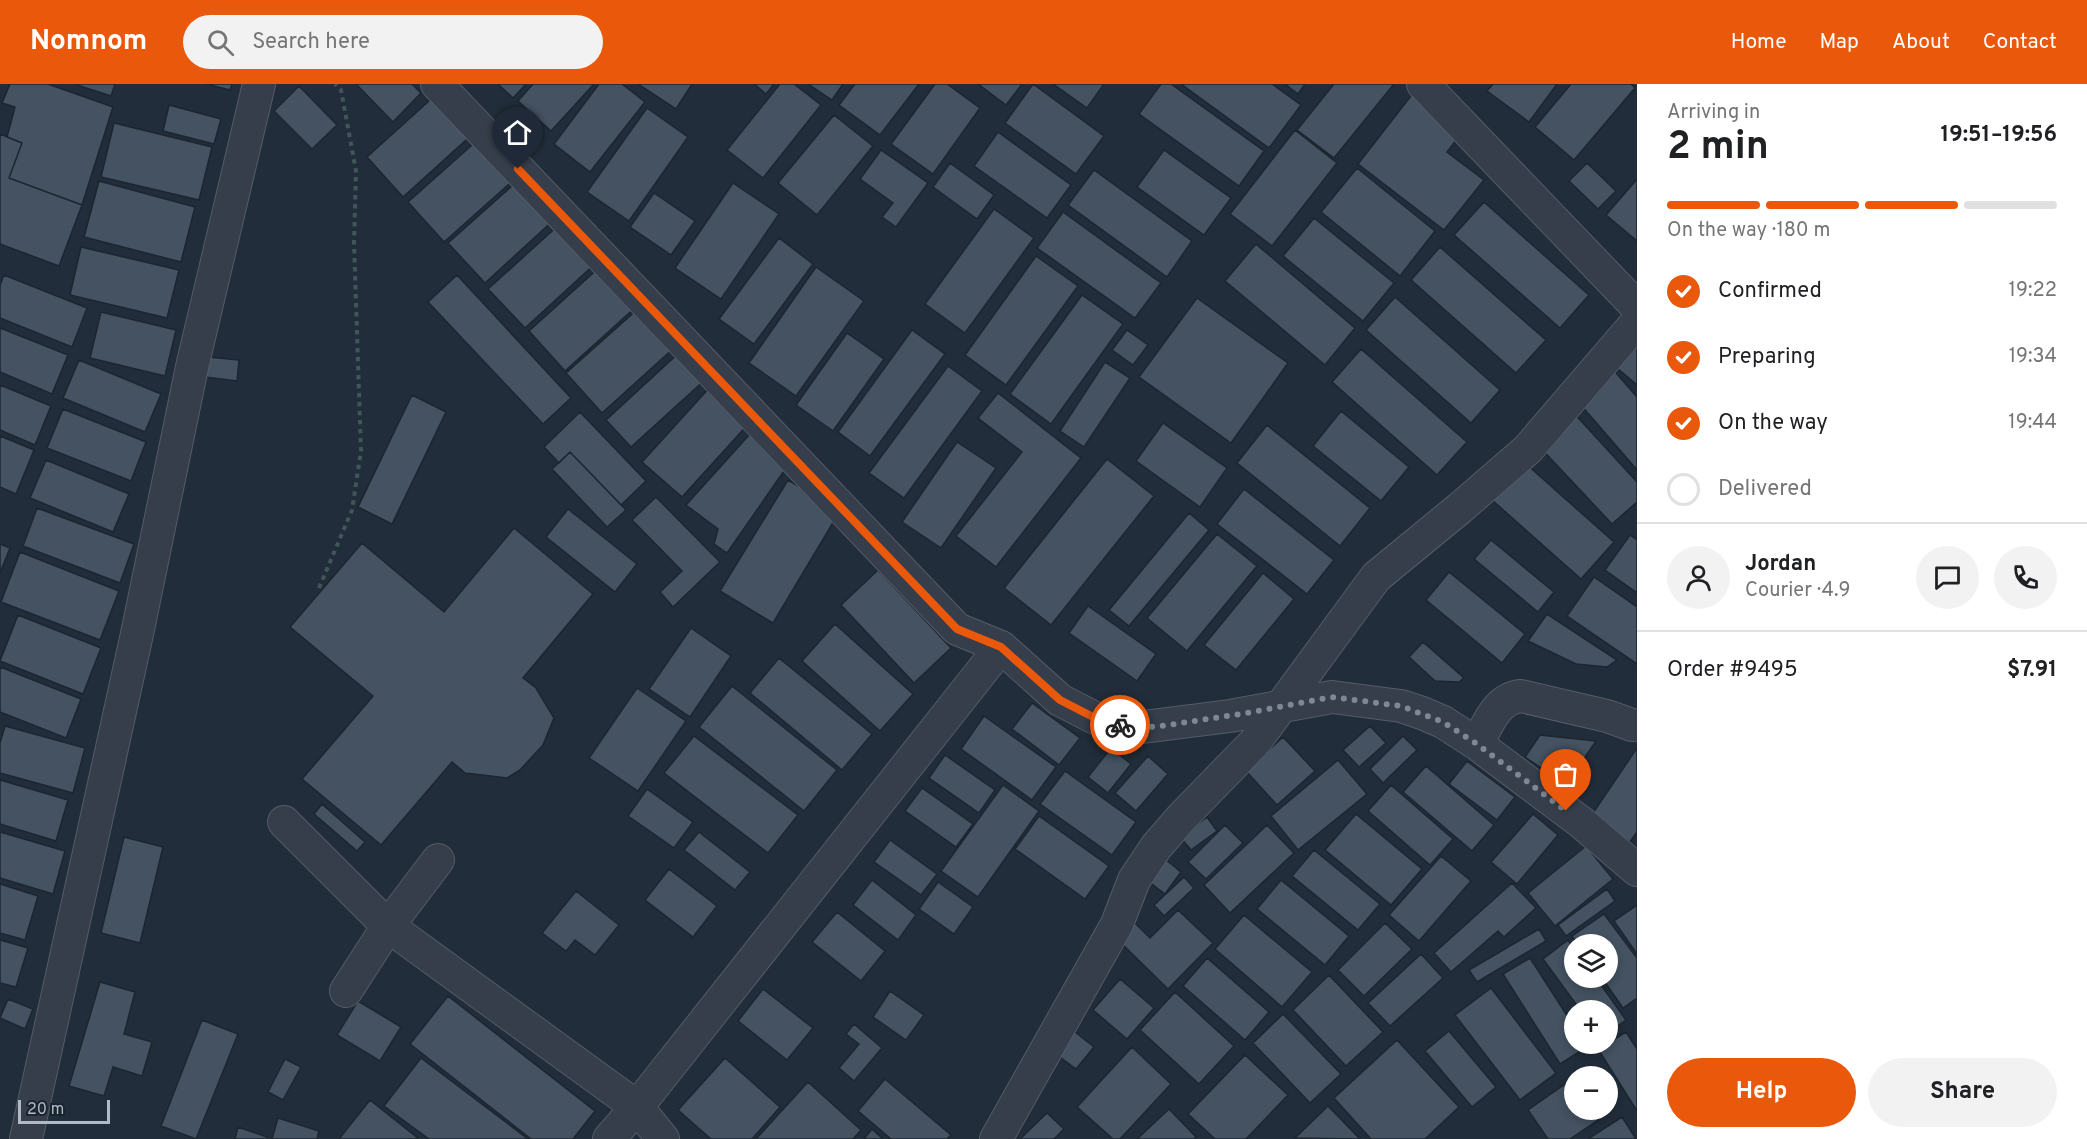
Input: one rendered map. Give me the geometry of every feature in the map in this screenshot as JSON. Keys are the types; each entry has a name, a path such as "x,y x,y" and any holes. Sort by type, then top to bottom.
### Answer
{"street":[{"path":"26,1139 135,645 192,367 259,84"},
{"path":"437,84 957,629 1001,647 1060,700 1095,718 1135,728 1280,708 1332,697 1401,706 1443,722 1477,744 1582,823 1637,870"},
{"path":"1423,84 1637,307"},
{"path":"996,1139 1117,924 1134,880 1163,840 1255,742 1376,577 1528,449 1637,322"},
{"path":"609,1139 637,1107 1001,647"},
{"path":"1477,744 1499,704 1506,699 1521,696 1607,716 1632,725"},
{"path":"284,822 388,926 637,1107 663,1139"},
{"path":"346,990 388,926 438,860"}],"path":[{"path":"319,588 352,510 361,450 354,243 356,171 341,90 335,84"}],"building":[{"path":"10,84 48,84 113,107 82,205 9,178 22,143 7,137 15,107 2,103"},
{"path":"74,84 115,84 111,96"},
{"path":"206,84 232,84 230,90"},
{"path":"356,84 412,84 421,93 393,122"},
{"path":"498,84 526,84 513,98"},
{"path":"533,84 594,84 551,131 518,101"},
{"path":"599,84 622,84 645,102 590,172 554,144"},
{"path":"638,84 692,84 676,109"},
{"path":"754,84 774,84 766,94"},
{"path":"780,84 794,84 821,105 763,178 727,150"},
{"path":"808,84 843,84 832,100"},
{"path":"855,84 919,84 880,135 839,105"},
{"path":"935,84 947,84 980,108 933,174 891,144"},
{"path":"978,84 1022,84 1006,105"},
{"path":"1033,84 1104,136 1076,174 1005,123"},
{"path":"1053,84 1104,84 1087,108"},
{"path":"1161,84 1171,84 1264,151 1239,186 1139,114"},
{"path":"1181,84 1272,84 1301,105 1269,148"},
{"path":"1285,84 1305,84 1298,94"},
{"path":"1334,84 1394,84 1334,158 1297,130"},
{"path":"1493,84 1557,84 1529,122 1487,91"},
{"path":"1571,84 1631,84 1635,88 1574,160 1535,127"},
{"path":"299,86 337,125 312,149 274,111"},
{"path":"440,91 476,131 403,197 367,157"},
{"path":"1414,92 1464,130 1447,152 1484,180 1444,230 1358,164"},
{"path":"169,105 221,119 214,144 163,131"},
{"path":"647,108 688,137 629,221 587,192"},
{"path":"834,115 873,146 817,215 778,183"},
{"path":"114,123 212,147 199,200 101,177"},
{"path":"1295,130 1337,163 1272,246 1230,214"},
{"path":"998,132 1071,185 1047,218 974,166"},
{"path":"0,134 22,143 9,178 82,205 59,266 0,244"},
{"path":"481,137 517,177 444,242 408,202"},
{"path":"881,150 928,183 896,227 882,217 893,203 860,179"},
{"path":"1164,150 1231,198 1204,235 1137,187"},
{"path":"950,163 994,195 977,219 933,187"},
{"path":"1587,163 1616,191 1598,209 1569,181"},
{"path":"1357,168 1435,231 1400,276 1321,212"},
{"path":"1094,170 1192,241 1167,277 1068,205"},
{"path":"521,178 557,217 485,283 448,243"},
{"path":"1637,179 1637,241 1606,215"},
{"path":"99,181 195,207 181,262 84,237"},
{"path":"733,183 779,214 721,299 675,268"},
{"path":"654,193 695,221 671,255 630,227"},
{"path":"1484,202 1589,295 1560,328 1454,235"},
{"path":"994,209 1034,238 965,333 925,304"},
{"path":"1063,212 1161,283 1135,318 1037,248"},
{"path":"1314,218 1394,283 1363,321 1283,256"},
{"path":"561,223 597,262 525,328 488,289"},
{"path":"779,238 813,264 754,344 719,319"},
{"path":"1256,244 1355,328 1325,365 1225,281"},
{"path":"81,247 179,270 167,318 70,295"},
{"path":"1440,247 1546,340 1516,373 1411,280"},
{"path":"1036,256 1078,286 1006,385 965,355"},
{"path":"602,265 638,305 565,371 529,331"},
{"path":"816,267 864,301 796,396 749,363"},
{"path":"4,275 87,308 72,347 0,318 0,285"},
{"path":"457,275 571,398 543,424 428,302"},
{"path":"1082,295 1123,324 1051,424 1010,394"},
{"path":"1395,297 1500,390 1471,423 1366,330"},
{"path":"1197,298 1288,363 1231,443 1139,377"},
{"path":"639,308 675,347 602,413 566,373"},
{"path":"101,312 176,330 165,376 90,358"},
{"path":"0,328 68,355 52,394 0,372"},
{"path":"912,330 945,354 870,456 838,432"},
{"path":"1127,330 1148,345 1133,365 1112,350"},
{"path":"847,333 884,359 833,431 796,405"},
{"path":"1637,334 1637,385 1611,363"},
{"path":"1361,349 1467,442 1437,475 1332,382"},
{"path":"682,350 707,378 631,447 606,420"},
{"path":"208,357 239,360 237,381 205,377"},
{"path":"79,360 161,394 145,432 63,398"},
{"path":"1105,362 1130,378 1084,447 1060,431"},
{"path":"948,366 982,391 904,498 869,473"},
{"path":"1610,366 1637,397 1637,470 1574,397"},
{"path":"0,385 51,406 35,445 0,430"},
{"path":"711,386 751,421 682,497 642,462"},
{"path":"998,393 1081,458 996,567 956,536 1022,452 978,418"},
{"path":"412,395 446,412 392,524 358,507"},
{"path":"63,409 146,442 131,481 47,448"},
{"path":"1571,410 1637,482 1637,502 1612,524 1535,442"},
{"path":"1341,411 1409,467 1381,501 1313,446"},
{"path":"580,412 646,481 621,505 570,452 559,463 544,447"},
{"path":"1163,423 1227,468 1200,507 1136,461"},
{"path":"759,424 793,458 727,553 714,544 718,529 686,505"},
{"path":"1267,425 1370,508 1340,546 1237,463"},
{"path":"0,436 34,450 16,494 0,487"},
{"path":"957,442 996,468 941,548 902,522"},
{"path":"570,452 626,510 607,527 552,469"},
{"path":"1107,459 1154,496 1051,625 1004,588"},
{"path":"46,460 129,494 113,532 30,498"},
{"path":"1525,463 1614,542 1581,579 1492,500"},
{"path":"788,480 840,511 773,623 720,591"},
{"path":"1244,489 1334,560 1307,594 1217,524"},
{"path":"656,497 720,562 673,607 660,592 682,571 632,520"},
{"path":"37,508 134,544 120,583 23,546"},
{"path":"568,509 637,564 615,592 546,537"},
{"path":"1189,513 1209,530 1129,626 1109,610"},
{"path":"514,528 593,594 523,678 536,688 554,718 543,745 520,770 507,778 465,773 452,762 381,845 302,779 373,696 290,627 362,543 444,612"},
{"path":"1217,534 1257,566 1187,651 1147,618"},
{"path":"1630,535 1637,540 1637,593 1605,570"},
{"path":"1491,540 1554,592 1538,612 1474,559"},
{"path":"0,544 10,548 0,573"},
{"path":"20,552 119,591 100,640 1,602"},
{"path":"878,570 951,648 914,683 841,605"},
{"path":"1449,572 1525,634 1502,663 1426,600"},
{"path":"1263,573 1294,599 1236,670 1204,645"},
{"path":"1594,577 1637,607 1637,664 1567,616"},
{"path":"1088,606 1156,654 1137,681 1069,633"},
{"path":"1547,614 1617,660 1607,667 1576,664 1528,641"},
{"path":"18,615 101,648 83,694 0,661"},
{"path":"835,624 913,694 880,731 802,661"},
{"path":"691,628 731,656 690,717 649,689"},
{"path":"1423,642 1464,678 1459,682 1435,681 1409,657"},
{"path":"779,658 872,734 842,770 750,693"},
{"path":"0,667 81,699 66,738 0,712"},
{"path":"732,686 837,770 804,811 699,727"},
{"path":"637,688 686,721 638,791 589,758"},
{"path":"1032,703 1080,738 1059,765 1012,729"},
{"path":"984,716 1056,767 1032,800 961,749"},
{"path":"5,726 85,748 73,793 0,773 0,743"},
{"path":"1370,726 1386,743 1359,767 1343,750"},
{"path":"1540,735 1596,741 1566,785 1525,757"},
{"path":"694,736 798,815 768,853 664,773"},
{"path":"1403,736 1417,750 1383,783 1370,769"},
{"path":"1283,737 1315,771 1277,805 1246,771"},
{"path":"1111,748 1131,764 1108,793 1088,777"},
{"path":"1637,748 1637,832 1630,842 1591,816"},
{"path":"945,755 995,790 979,813 929,778"},
{"path":"1148,756 1168,774 1136,811 1115,793"},
{"path":"1338,760 1367,794 1298,850 1271,816"},
{"path":"1467,761 1515,797 1497,820 1449,784"},
{"path":"1426,766 1494,825 1472,851 1403,792"},
{"path":"1065,771 1136,822 1112,855 1040,804"},
{"path":"0,780 68,800 56,841 0,824"},
{"path":"1003,785 1039,811 978,897 941,871"},
{"path":"1391,785 1453,839 1430,865 1368,811"},
{"path":"922,788 973,824 956,847 905,811"},
{"path":"647,789 693,822 674,848 628,816"},
{"path":"322,804 365,842 357,851 314,814"},
{"path":"1356,814 1422,869 1391,905 1325,850"},
{"path":"1533,814 1558,835 1517,884 1491,862"},
{"path":"1039,816 1109,866 1085,899 1015,849"},
{"path":"1207,817 1217,831 1191,850 1180,837"},
{"path":"1225,825 1243,843 1206,879 1188,862"},
{"path":"1267,825 1294,853 1230,913 1204,885"},
{"path":"0,832 65,851 53,894 0,878"},
{"path":"699,832 750,872 735,890 684,850"},
{"path":"124,837 163,847 140,943 101,933"},
{"path":"890,840 937,874 921,895 874,862"},
{"path":"1586,846 1613,879 1555,926 1528,893"},
{"path":"1314,850 1380,904 1358,930 1292,876"},
{"path":"1441,856 1471,881 1419,941 1389,915"},
{"path":"1165,859 1181,872 1165,894 1148,881"},
{"path":"669,869 717,906 693,937 645,900"},
{"path":"1184,877 1194,888 1164,916 1154,905"},
{"path":"872,880 916,915 898,940 853,905"},
{"path":"1281,880 1349,936 1325,965 1257,909"},
{"path":"938,882 973,907 954,934 919,909"},
{"path":"1512,883 1536,908 1504,937 1498,931 1451,972 1434,953"},
{"path":"0,884 38,896 25,940 0,933"},
{"path":"1607,889 1615,901 1569,934 1565,934 1558,925"},
{"path":"576,891 619,925 595,955 575,940 566,951 542,933"},
{"path":"1637,905 1637,954 1614,921"},
{"path":"1178,910 1213,943 1168,989 1118,940 1135,923 1150,938"},
{"path":"837,912 885,951 861,981 812,942"},
{"path":"1604,914 1637,958 1637,998 1623,1008 1609,988 1618,988 1618,934 1575,934"},
{"path":"1244,915 1312,972 1282,1007 1215,949"},
{"path":"1385,923 1412,949 1364,996 1338,970"},
{"path":"1539,929 1546,941 1477,982 1469,970"},
{"path":"0,940 28,948 16,987 0,983"},
{"path":"1564,943 1564,988 1543,959"},
{"path":"1421,954 1443,978 1390,1026 1368,1003"},
{"path":"1207,958 1269,1012 1245,1040 1183,986"},
{"path":"1530,958 1564,1011 1564,1054 1576,1054 1560,1064 1503,974"},
{"path":"1329,975 1383,1032 1346,1066 1293,1010"},
{"path":"1120,979 1154,1008 1127,1039 1093,1010"},
{"path":"100,982 135,992 124,1034 152,1042 142,1076 113,1067 104,1096 69,1086"},
{"path":"1491,988 1556,1073 1520,1100 1455,1015"},
{"path":"1564,988 1603,988 1612,1000 1573,1000"},
{"path":"763,989 813,1028 787,1060 738,1021"},
{"path":"890,991 924,1015 906,1040 873,1017"},
{"path":"1175,992 1234,1046 1199,1084 1140,1030"},
{"path":"448,996 595,1111 573,1139 531,1139 410,1044"},
{"path":"8,999 33,1009 25,1029 0,1018"},
{"path":"358,1001 401,1027 380,1061 337,1035"},
{"path":"1618,1009 1626,1020 1618,1026"},
{"path":"1283,1014 1341,1074 1310,1103 1253,1043"},
{"path":"202,1020 238,1034 196,1139 161,1126"},
{"path":"854,1024 882,1048 854,1081 839,1068 859,1044 846,1034"},
{"path":"1070,1028 1094,1047 1076,1069 1052,1051"},
{"path":"1449,1031 1496,1087 1472,1107 1425,1051"},
{"path":"1626,1032 1637,1049 1637,1111 1618,1081 1618,1066 1609,1066 1601,1054 1618,1054 1618,1037"},
{"path":"1397,1040 1459,1107 1425,1139 1371,1139 1334,1098"},
{"path":"1132,1047 1171,1084 1120,1139 1113,1139 1077,1107"},
{"path":"1245,1055 1288,1095 1246,1139 1215,1139 1188,1114"},
{"path":"421,1058 528,1139 429,1139 384,1106"},
{"path":"725,1058 780,1107 752,1139 711,1139 678,1110"},
{"path":"285,1059 301,1067 283,1100 268,1092"},
{"path":"885,1079 951,1135 947,1139 891,1139 858,1111"},
{"path":"808,1082 861,1130 853,1139 756,1139"},
{"path":"1564,1085 1564,1120 1598,1120 1570,1139 1548,1139 1528,1110"},
{"path":"370,1100 419,1139 339,1139"},
{"path":"1328,1106 1360,1139 1295,1138"},
{"path":"1169,1109 1196,1137 1194,1139 1137,1139"},
{"path":"1047,1113 1064,1129 1054,1139 1020,1139"},
{"path":"1622,1117 1636,1139 1588,1139 1618,1120"},
{"path":"278,1118 319,1131 317,1139 272,1139"},
{"path":"238,1127 267,1137 267,1139 235,1139"},
{"path":"872,1129 883,1139 864,1139"}],"way so far":[{"path":"1120,725 1135,728 1162,726 1280,708 1332,697 1401,706 1443,722 1477,744 1566,811"}],"route":[{"path":"518,169 957,629 1001,647 1060,700 1095,718 1120,725"}]}
